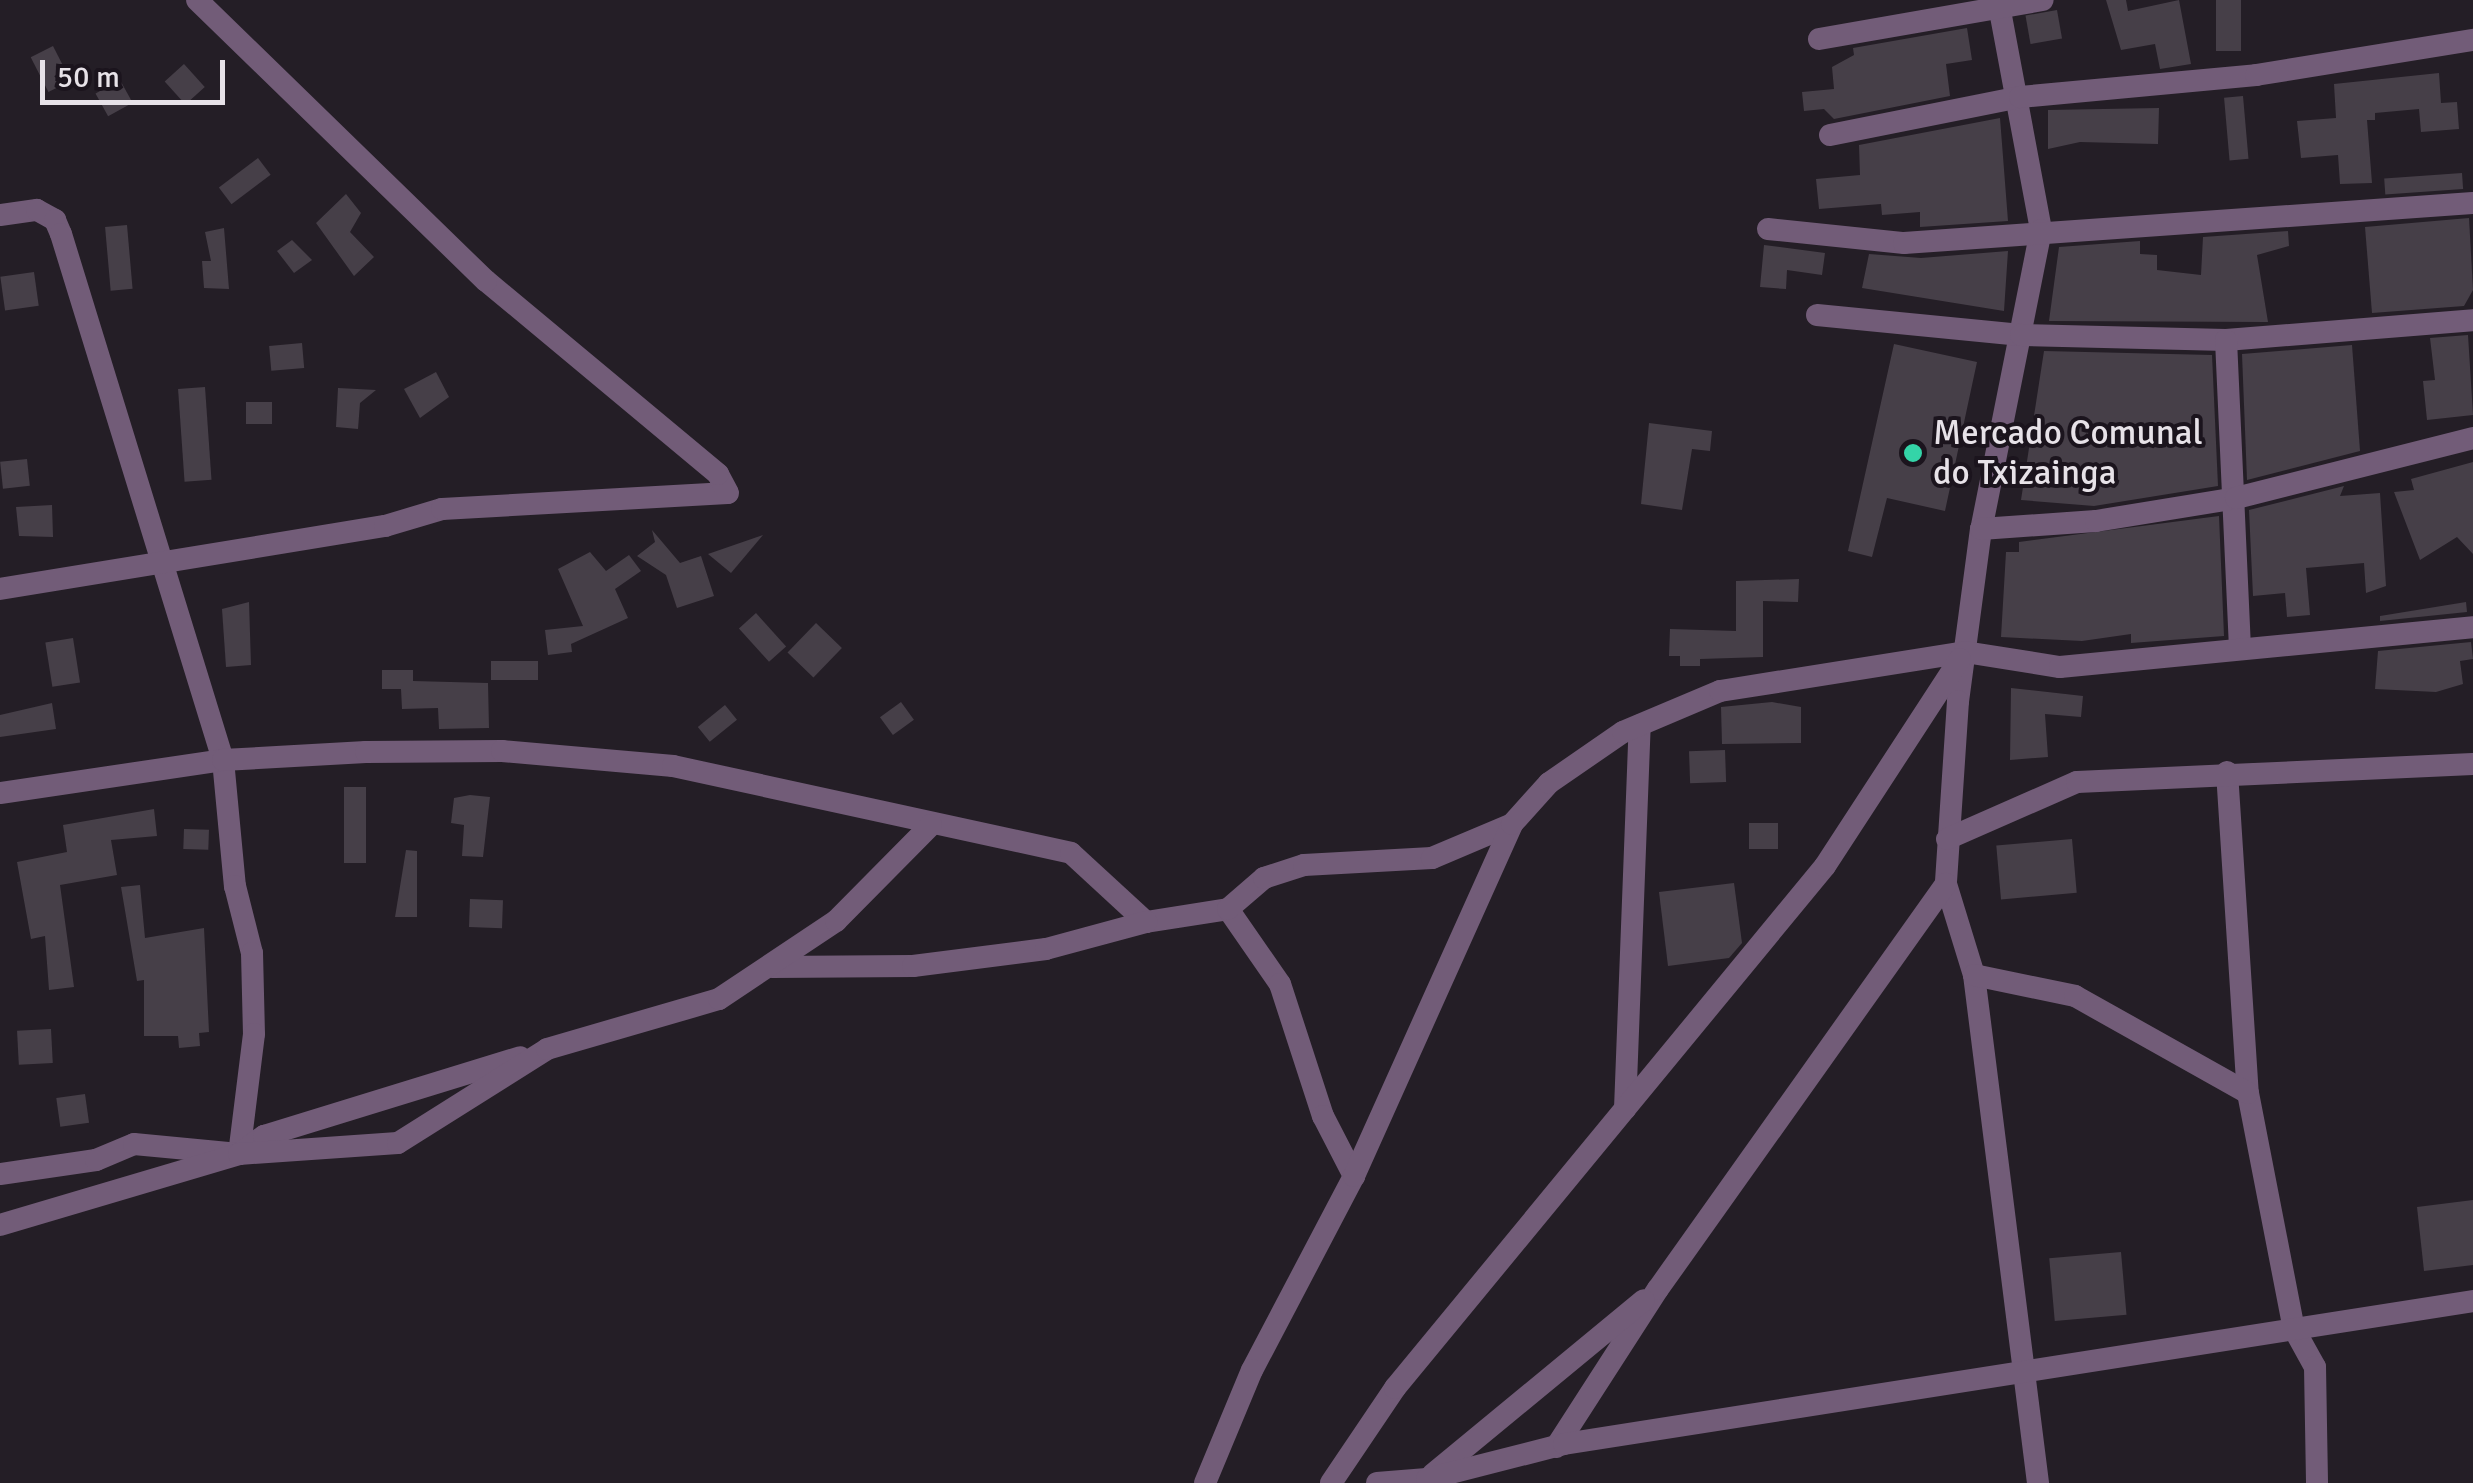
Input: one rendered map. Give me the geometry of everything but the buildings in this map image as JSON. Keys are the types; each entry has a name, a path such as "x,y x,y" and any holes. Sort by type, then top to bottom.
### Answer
{"street":[{"path":"0,589 166,565 385,526 442,510 728,493 718,474 486,281 197,0"},
{"path":"1819,40 2043,0"},
{"path":"1999,5 2020,98 2040,230 1982,530 1965,652 1946,884 1974,975 2038,1483"},
{"path":"1830,135 2020,98 2256,75 2473,40"},
{"path":"1768,230 1904,243 2040,230 2473,203"},
{"path":"0,215 36,210 54,220 61,234 223,760 235,886 252,954 254,1034 239,1154"},
{"path":"1817,315 2021,335 2226,340 2473,320"},
{"path":"2226,340 2240,648"},
{"path":"1982,530 2096,521 2236,498 2473,438"},
{"path":"1205,1483 1252,1370 1354,1176 1512,824 1549,783 1640,725 1720,691 1965,652 2060,667 2473,627"},
{"path":"1331,1483 1395,1388 1825,866 1965,652"},
{"path":"1625,1109 1640,725"},
{"path":"0,793 223,760 502,752 672,766 931,825 972,826 1072,852 1146,922"},
{"path":"1947,838 2077,782 2227,772 2473,764"},
{"path":"2227,772 2248,1092 2294,1329 2315,1367 2317,1483"},
{"path":"772,967 913,966 1046,948 1146,922 1228,908 1264,878 1304,865 1432,858 1512,824"},
{"path":"0,1226 239,1154 264,1136 718,999 772,967 836,920 931,825"},
{"path":"1470,1483 1564,1444 1658,1289 1946,884"},
{"path":"1228,908 1280,984 1323,1116 1354,1176"},
{"path":"1974,975 2076,996 2248,1092"},
{"path":"0,1174 96,1160 134,1144 239,1154 398,1143 547,1049"},
{"path":"1425,1481 1658,1289"},
{"path":"1377,1483 1425,1481 1564,1444 2473,1302"}],"place":[{"name":"Mercado Comunal do Txizainga","path":"1913,453"}]}
